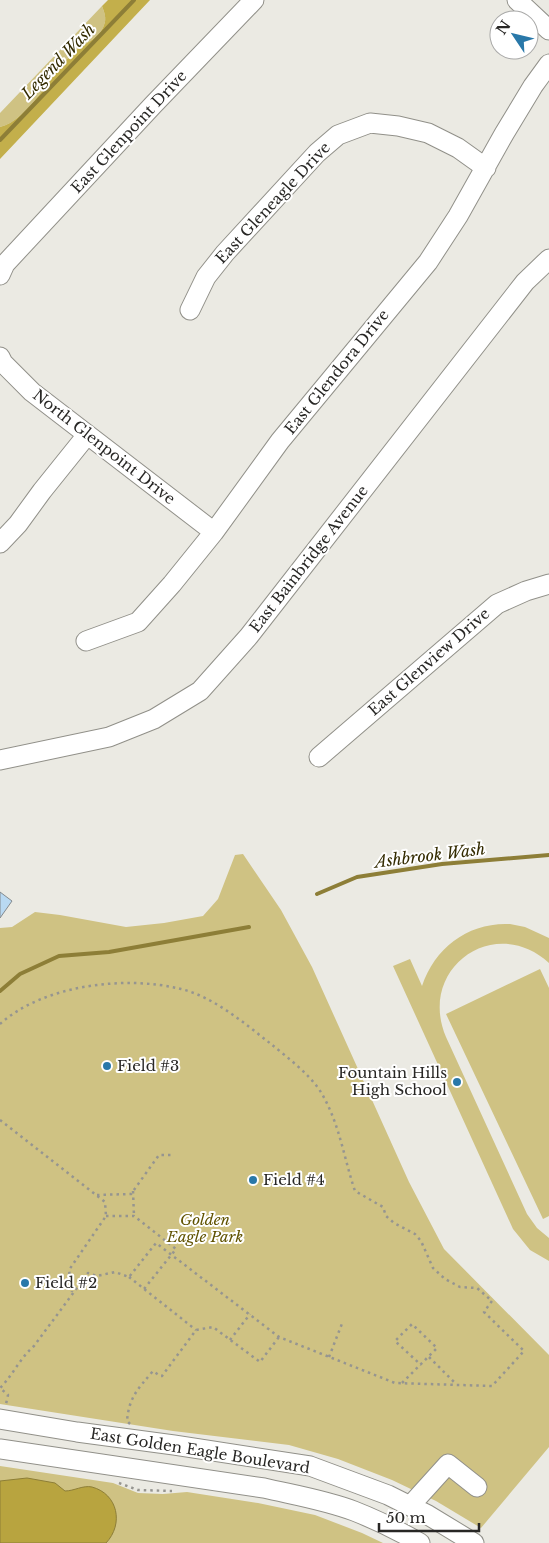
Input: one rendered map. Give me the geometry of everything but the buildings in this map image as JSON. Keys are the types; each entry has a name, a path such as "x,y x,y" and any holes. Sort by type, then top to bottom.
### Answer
{"street":[{"name":"East Glenpoint Drive","path":"3,269 153,105 254,0"},
{"path":"517,0 549,30"},
{"name":"East Glendora Drive","path":"86,641 138,622 214,532 280,441 428,262 458,216 509,126 549,64"},
{"name":"East Gleneagle Drive","path":"190,310 206,276 225,253 317,153 338,135 370,123 428,133 458,148 486,168"},
{"name":"East Bainbridge Avenue","path":"0,760 109,737 154,718 200,691 249,636 525,282 549,259"},
{"name":"North Glenpoint Drive","path":"0,357 2,363 32,392 214,532"},
{"path":"0,543 18,524 42,490 87,435"},
{"name":"East Glenview Drive","path":"320,757 497,604 526,591 549,584"},
{"name":"East Golden Eagle Boulevard","path":"3,1413 77,1432 310,1466 388,1495 428,1515 474,1543"},
{"name":"East Golden Eagle Boulevard","path":"0,1449 264,1488 306,1497 354,1511 420,1543"},
{"path":"410,1506 448,1464 477,1487"}],"path":[{"path":"0,1024 8,1016 43,998 73,989 111,984 145,984 181,989 212,1002 295,1063 321,1093 334,1119 355,1191 382,1207 386,1216 394,1223 415,1234 421,1241 433,1268 444,1280 460,1287 477,1288 492,1301 484,1312 524,1351 492,1386 395,1383 279,1337 156,1243 129,1277"},
{"path":"0,1120 105,1202 106,1216 69,1270 72,1294"},
{"path":"97,1195 131,1194 159,1155 172,1156"},
{"path":"133,1191 134,1216"},
{"path":"106,1216 134,1216 176,1249 144,1289"},
{"path":"3,1413 8,1395 0,1388 10,1378 25,1353 34,1346 88,1273 97,1276 115,1272 129,1277 196,1330"},
{"path":"230,1340 250,1314"},
{"path":"329,1356 343,1321"},
{"path":"402,1383 421,1365 437,1348 412,1324 396,1341 421,1365"},
{"path":"132,1427 128,1421 132,1398 153,1371 162,1376 196,1330 214,1327 260,1362 279,1337"},
{"path":"429,1357 457,1385"}],"green space":[{"path":"102,6 105,20 102,30 95,38 73,53 21,115 11,123 0,127 0,113"},
{"name":"Golden Eagle Park","path":"243,854 281,910 312,967 409,1182 444,1249 549,1355 549,1447 481,1528 436,1501 392,1480 338,1459 289,1445 173,1431 0,1404 0,928 12,927 35,912 126,927 203,916 218,899 235,855"},
{"path":"495,924 525,927 549,938 549,963 528,949 506,944 485,947 466,956 451,971 442,990 440,1012 446,1037 527,1214 537,1228 549,1238 549,1261 530,1250 513,1229 393,966 410,959 422,986 435,960 456,940 468,932 481,927"},
{"path":"540,969 549,988 549,1216 543,1219 446,1014"},
{"path":"0,1466 113,1483 138,1493 163,1494 187,1492 258,1503 315,1515 383,1543 0,1543"}],"shaded area":[{"path":"108,0 150,0 0,159 0,127 11,123 21,115 73,53 95,38 102,30 105,15 102,6"},
{"path":"27,1478 55,1483 65,1491 92,1487 101,1491 108,1496 116,1510 115,1527 112,1535 106,1543 0,1543 0,1481"}],"waterway":[{"name":"Legend Wash","path":"0,140 134,0"},
{"name":"Ashbrook Wash","path":"317,894 357,877 442,864 549,855"},
{"path":"0,991 20,974 59,956 109,952 249,927"}],"place":[{"name":"Field #3","path":"107,1066"},
{"name":"Fountain Hills High School","path":"457,1082"},
{"name":"Field #4","path":"253,1180"},
{"name":"Field #2","path":"25,1283"}]}
